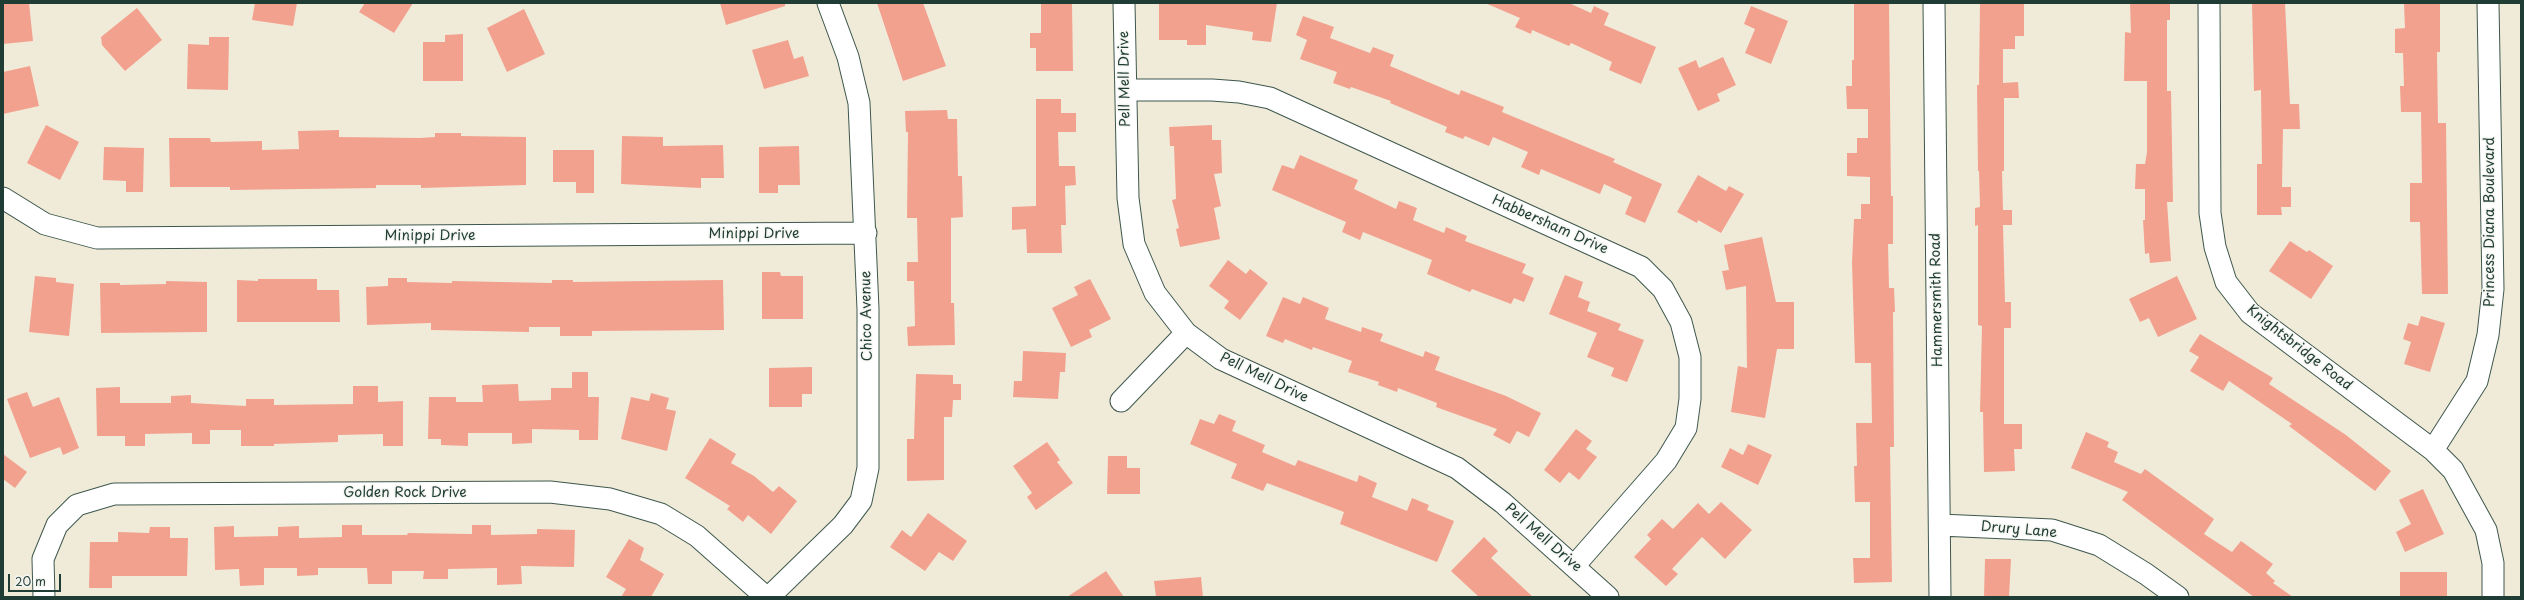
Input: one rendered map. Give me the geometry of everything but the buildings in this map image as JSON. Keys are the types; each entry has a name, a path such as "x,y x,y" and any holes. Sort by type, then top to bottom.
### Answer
{"street":[{"name":"Chico Avenue","path":"768,597 843,525 861,501 868,468 866,233 859,103 848,56 828,3"},
{"name":"Pell Mell Drive","path":"1124,3 1128,198 1134,244 1155,293 1186,333 1221,359 1457,468 1504,503 1575,565 1608,597"},
{"name":"Hammersmith Road","path":"1934,3 1940,597"},
{"name":"Knightsbridge Road","path":"2209,3 2210,214 2215,247 2226,282 2250,313 2433,450 2453,470 2486,530 2493,563 2493,597"},
{"name":"Princess Diana Boulevard","path":"2433,450 2477,381 2488,335 2493,289 2488,3"},
{"name":"Habbersham Drive","path":"1126,90 1212,90 1239,92 1270,98 1641,267 1664,289 1681,322 1690,357 1690,399 1686,428 1666,461 1575,565"},
{"name":"Minippi Drive","path":"3,198 46,224 96,238 866,233"},
{"path":"1121,401 1186,333"},
{"name":"Golden Rock Drive","path":"44,597 43,558 57,525 77,505 114,494 550,492 610,499 661,514 697,536 768,597"},
{"name":"Drury Lane","path":"1940,525 2052,530 2099,545 2146,574 2178,597"}]}
